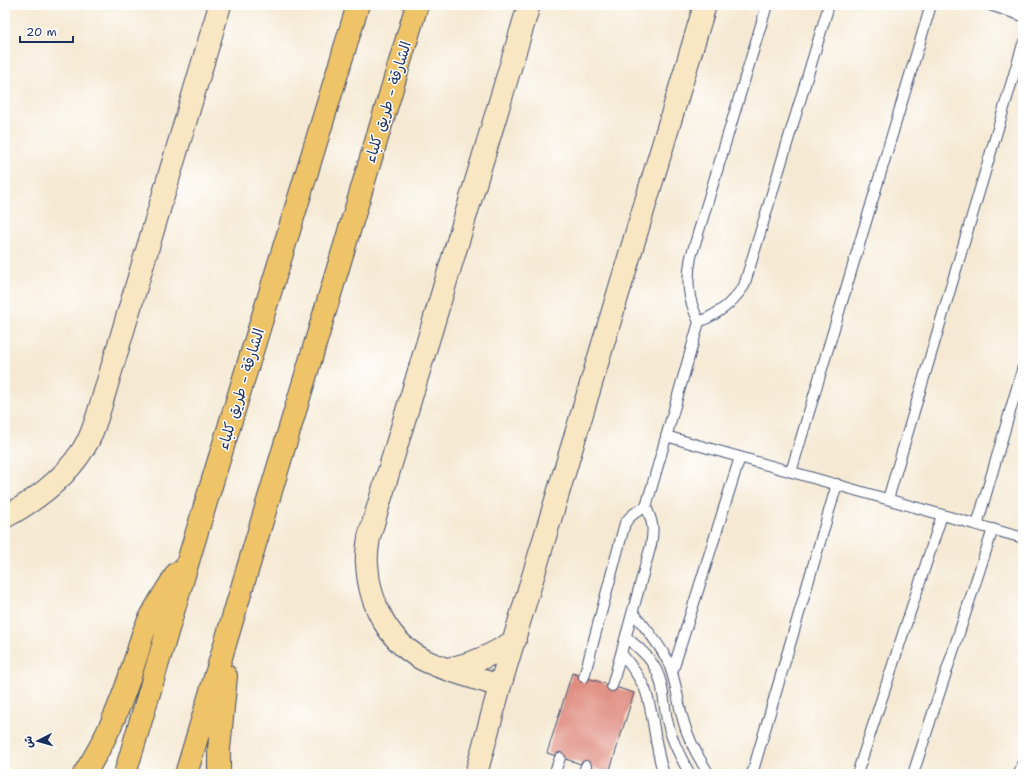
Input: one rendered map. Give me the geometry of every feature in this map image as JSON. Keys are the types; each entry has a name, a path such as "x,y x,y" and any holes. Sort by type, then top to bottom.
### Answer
{"highway":[{"name":"الشارقة - طريق كلباء","path":"125,774 192,548 358,5"},
{"name":"الشارقة - طريق كلباء","path":"186,774 417,5"},
{"path":"84,774 98,752 118,710 136,660 143,634 154,609 192,548"},
{"path":"219,774 219,749 231,624"}],"street":[{"path":"5,517 47,490 71,467 89,438 106,390 220,5"},
{"path":"500,686 447,669 427,661 408,650 392,634 379,614 370,589 367,563 369,537 529,5"},
{"path":"476,774 500,686 705,5"},
{"path":"447,669 462,666 490,656 515,640"}],"lane":[{"path":"612,686 633,612 653,532 652,519 646,507 699,322 692,308 688,291 688,274 691,257 767,5"},
{"path":"699,322 713,316 725,308 744,286 829,5"},
{"path":"791,472 931,5"},
{"path":"990,5 1023,16"},
{"path":"888,499 1023,44"},
{"path":"977,525 1023,367"},
{"path":"666,436 1023,538"},
{"path":"672,673 740,457"},
{"path":"752,774 837,484"},
{"path":"584,677 625,523 637,510 646,507"},
{"path":"857,774 942,515"},
{"path":"913,774 993,529"},
{"path":"633,612 663,652 672,673 686,731 692,746 709,774"},
{"path":"626,637 652,663 658,674 671,736 690,774"},
{"path":"621,653 637,675 649,703 656,745 664,774"},
{"path":"554,774 560,758"},
{"path":"1019,774 1023,762"}],"building":[{"path":"572,673 634,693 609,773 547,753"}]}
